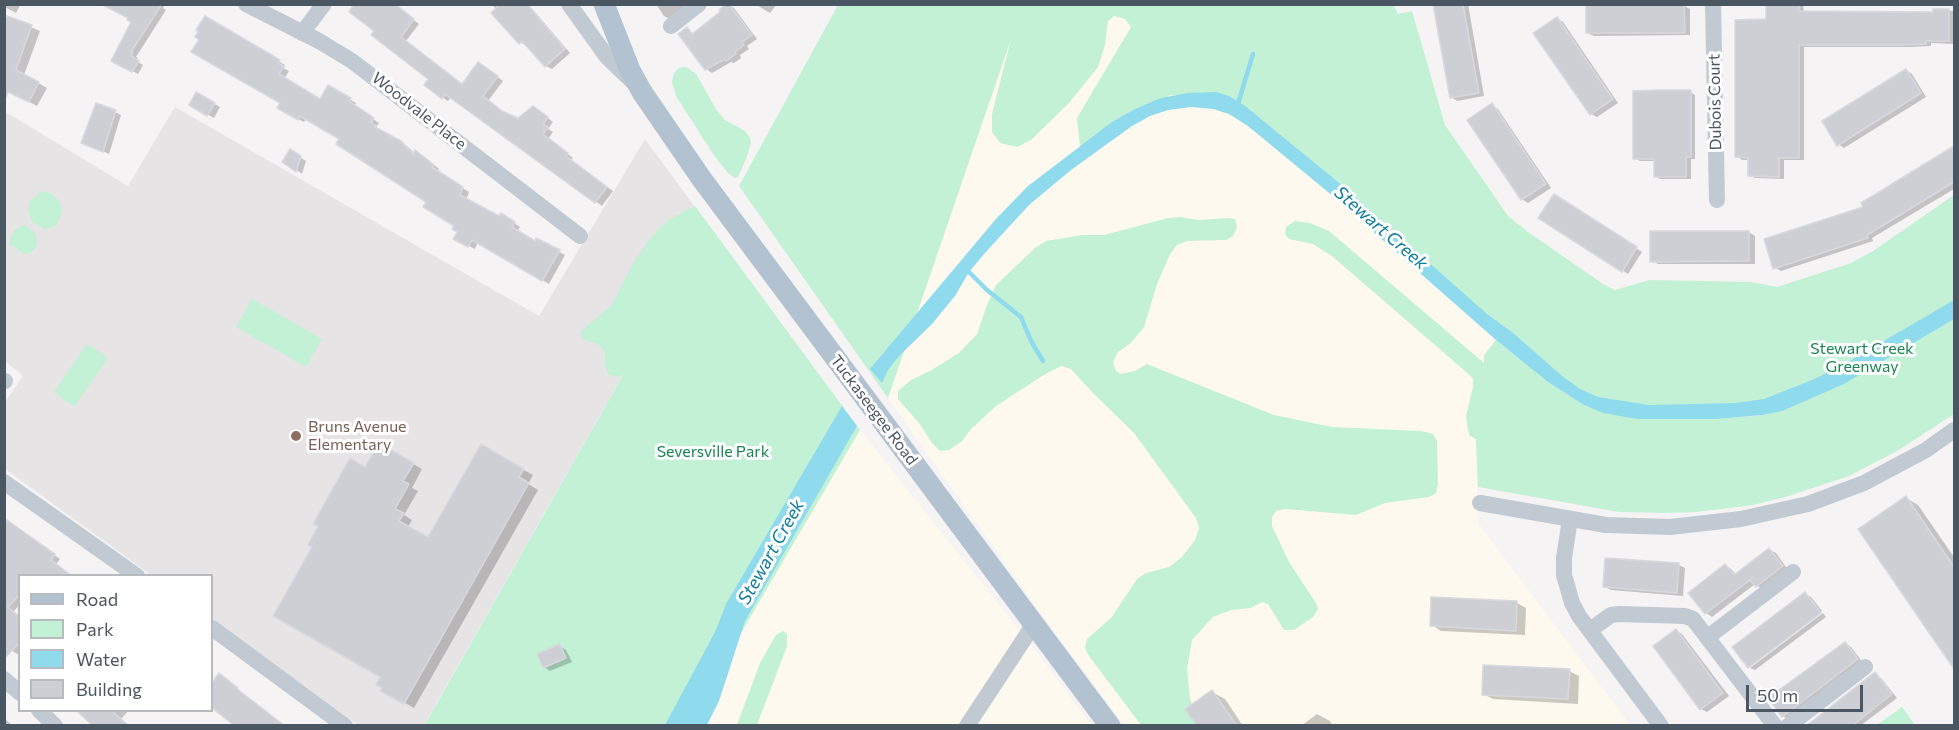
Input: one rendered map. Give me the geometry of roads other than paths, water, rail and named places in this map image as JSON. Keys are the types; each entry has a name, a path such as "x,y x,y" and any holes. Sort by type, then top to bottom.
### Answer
{"main road":[{"name":"Tuckaseegee Road","path":"604,4 626,61 642,92 713,194 1110,726"}],"street":[{"name":"Woodvale Place","path":"246,4 319,41 368,72 580,236"},
{"path":"302,33 324,4"},
{"path":"569,4 607,57 642,92"},
{"path":"671,26 699,4"},
{"name":"Dubois Court","path":"1713,4 1717,200"},
{"path":"1480,503 1606,525 1670,527 1742,519 1808,504 1864,483 1926,450 1954,430"},
{"path":"4,482 134,574"},
{"path":"1570,519 1565,541 1564,575 1572,603 1579,616 1660,726"},
{"path":"1708,637 1793,572"},
{"path":"1590,630 1611,615 1685,616 1698,624 1775,726"},
{"path":"968,726 1034,624"},
{"path":"213,629 345,726"},
{"path":"1788,726 1865,668"},
{"path":"4,680 18,691"},
{"path":"40,712 55,726"}],"water":[{"name":"Stewart Creek","path":"1216,92 1229,96 1245,106 1338,182 1487,314 1513,333 1562,376 1580,389 1598,397 1649,405 1735,403 1764,399 1841,366 1954,300 1954,319 1844,384 1782,411 1717,419 1637,419 1603,413 1582,404 1548,382 1496,340 1328,192 1248,126 1229,114 1213,109 1191,107 1168,110 1150,116 1132,126 1071,170 1029,205 984,254 932,324 899,356 888,370 882,383 870,369 995,220 1028,186 1112,122 1135,109 1161,98 1188,93"},
{"name":"Stewart Creek","path":"842,406 857,426 745,621 719,701 707,725 665,725 715,632 726,604"}],"waterway":[{"path":"1237,107 1253,54"},
{"path":"964,270 1021,317 1043,361"}],"place":[{"name":"Bruns Avenue Elementary","path":"296,436"}],"park label":[{"name":"Stewart Creek Greenway","path":"1862,358"},
{"name":"Seversville Park","path":"713,452"}]}
